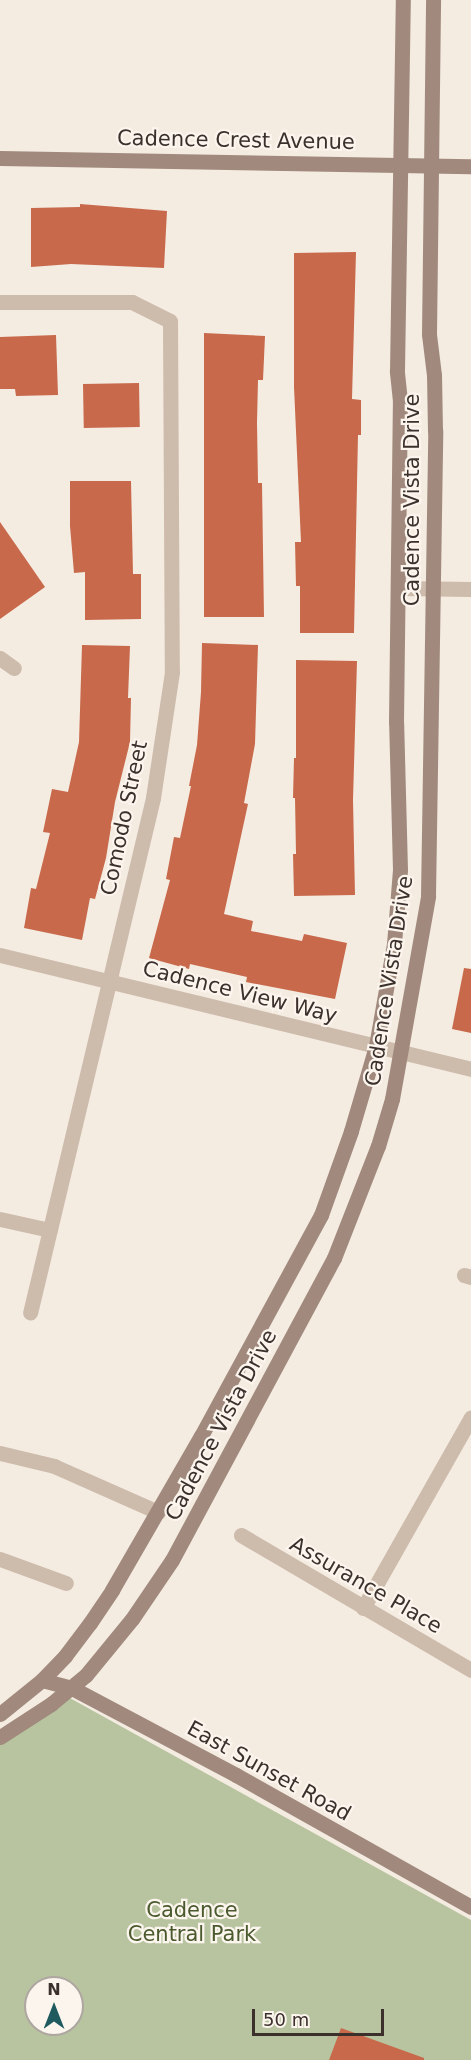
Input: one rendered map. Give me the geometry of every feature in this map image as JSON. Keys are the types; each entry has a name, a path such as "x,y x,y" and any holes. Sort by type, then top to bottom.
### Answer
{"street":[{"name":"Cadence Vista Drive","path":"0,1714 42,1680 65,1656 90,1623 158,1512 321,1215 351,1131 376,1046 394,945 400,870 396,722 400,401 397,371 404,0"},
{"name":"Cadence Vista Drive","path":"0,1737 72,1688 132,1620 171,1560 334,1258 378,1146 392,1099 428,896 435,431 434,375 429,334 434,0"},
{"name":"Cadence Crest Avenue","path":"0,158 471,166"},
{"name":"Comodo Street","path":"0,302 132,302 170,321 172,672 153,798 30,1312"},
{"path":"399,588 471,589"},
{"path":"0,658 14,668"},
{"name":"Cadence View Way","path":"0,955 471,1069"},
{"path":"0,1219 50,1230"},
{"path":"363,1608 471,1417"},
{"path":"0,1452 54,1466 158,1512"},
{"name":"Assurance Place","path":"241,1535 471,1670"},
{"path":"0,1559 66,1583"},
{"name":"East Sunset Road","path":"42,1680 72,1688 236,1775 471,1907"}],"green space":[{"name":"Cadence Central Park","path":"68,1697 471,1920 471,2060 0,2060 0,1742"}],"building":[{"path":"80,204 167,211 164,268 71,264 31,267 31,208 80,207"},
{"path":"356,252 352,399 361,400 361,435 358,435 354,633 300,633 300,586 296,586 295,542 301,542 294,387 294,253"},
{"path":"204,333 265,336 263,380 258,380 257,423 258,483 262,483 264,617 204,617"},
{"path":"56,335 58,395 16,396 15,389 0,389 0,337"},
{"path":"139,383 140,427 84,428 83,384"},
{"path":"70,481 131,481 133,574 141,574 141,619 85,620 85,572 74,573 70,526"},
{"path":"0,522 45,587 0,619"},
{"path":"202,643 258,645 255,744 244,803 248,804 224,914 253,921 251,931 302,941 304,934 347,943 335,999 246,982 247,977 190,964 189,969 149,958 170,880 166,879 174,837 180,838 191,786 189,786 197,745"},
{"path":"82,645 130,646 128,698 131,698 130,742 115,802 106,858 95,899 90,898 82,940 24,928 31,888 36,889 50,833 43,832 52,789 68,792 79,742"},
{"path":"296,660 357,661 353,800 355,895 294,896 293,854 296,854 295,798 293,798 294,758 296,758"},
{"path":"464,968 471,969 471,1033 452,1029"},
{"path":"341,2028 424,2058 424,2060 329,2060"}]}
